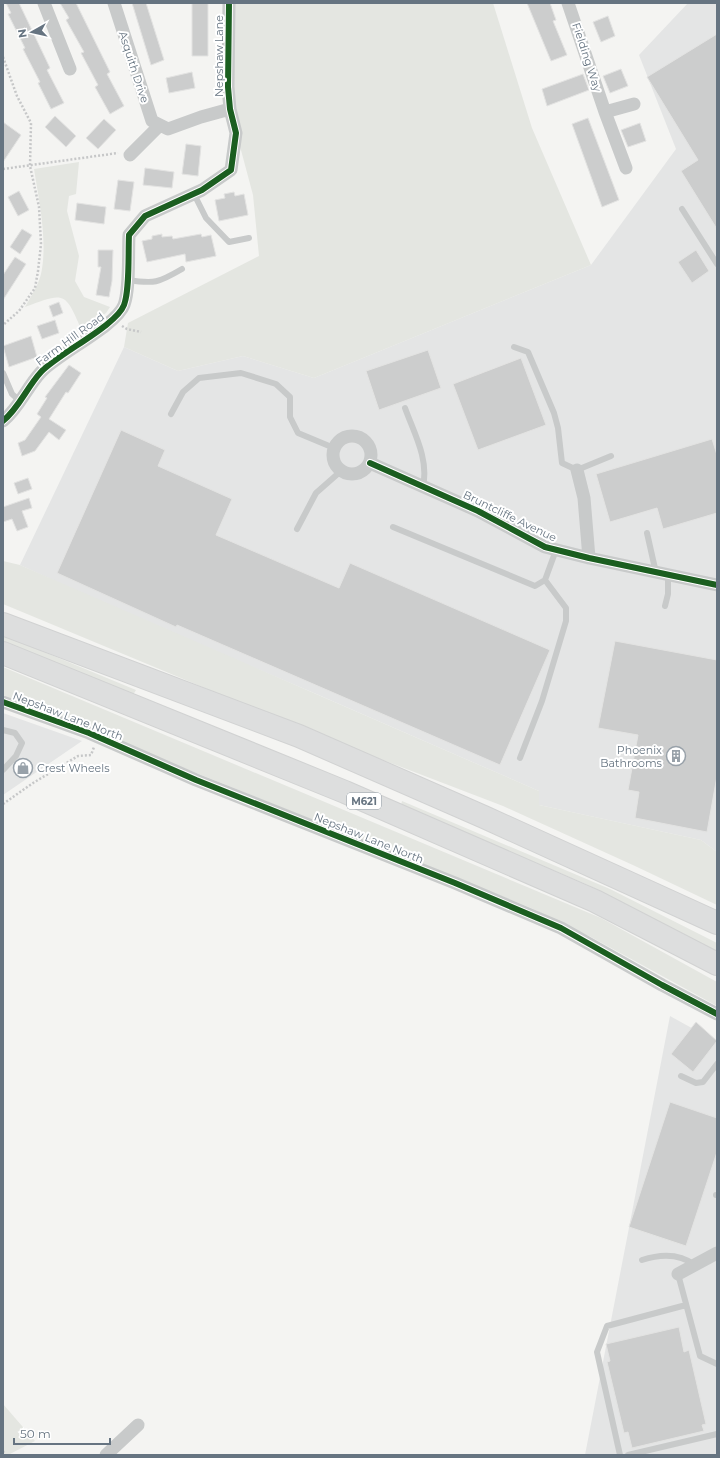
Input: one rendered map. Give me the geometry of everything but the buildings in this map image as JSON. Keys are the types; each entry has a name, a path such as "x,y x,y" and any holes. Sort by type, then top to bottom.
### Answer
{"highway":[{"path":"3,624 299,736 484,817 717,923"},
{"name":"M621","path":"3,653 345,792 566,889 634,921 717,964"}],"street":[{"path":"44,3 70,69"},
{"name":"Asquith Drive","path":"114,3 152,121 160,125"},
{"name":"Nepshaw Lane","path":"228,3 230,109"},
{"name":"Fielding Way","path":"568,3 605,112 626,168"},
{"path":"605,112 634,104"},
{"path":"130,155 160,125 168,129 201,117 230,109"},
{"name":"Farm Hill Road","path":"3,421 41,372 113,320 124,306 129,235 145,216 194,194 231,170 236,133 230,109"},
{"path":"345,437 360,437 366,441 370,448 372,455 370,463 360,474 352,475 341,471 334,463 334,448 338,442 345,437"},
{"name":"Bruntcliffe Avenue","path":"370,463 478,511 545,548 717,585"},
{"path":"577,470 584,498 589,558"},
{"name":"Nepshaw Lane North","path":"3,702 98,737 196,780 455,883 561,928 717,1014"},
{"path":"678,1274 717,1253"},
{"path":"106,1455 138,1425"}],"lane":[{"path":"194,194 206,218 229,242 249,238"},
{"path":"682,209 717,264"},
{"path":"127,280 148,283 159,282 182,269"},
{"path":"514,347 528,352 554,412 558,428 562,463 577,470 611,456"},
{"path":"3,373 12,394 20,401"},
{"path":"171,414 183,392 199,378 241,373 276,384 290,397 290,417 298,433 334,448"},
{"path":"405,408 424,461 426,475 423,486"},
{"path":"297,529 316,493 341,471"},
{"path":"393,527 536,586 545,580 556,550"},
{"path":"647,533 668,594 665,606"},
{"path":"520,758 540,706 566,621 566,608 545,580"},
{"path":"3,730 15,733 22,743 16,756 3,770"},
{"path":"681,1076 696,1083 703,1082 717,1064"},
{"path":"642,1260 657,1255 671,1256 686,1258 695,1265"},
{"path":"678,1274 700,1356 717,1364"},
{"path":"620,1455 596,1352 607,1326 686,1305"},
{"path":"628,1455 717,1434"}],"path":[{"path":"3,57 17,96 31,124 30,166 39,207 41,244 35,288 19,311 3,325"},
{"path":"3,169 123,153 130,155"},
{"path":"113,320 127,329 141,332"},
{"path":"3,804 33,783 78,756 91,755 98,737"},
{"path":"3,1451 5,1455"}],"shaded area":[{"path":"229,3 493,3 532,128 591,265 314,378 243,356 178,371 124,347 128,323 259,256 253,195 230,109"},
{"path":"688,3 717,3 717,852 701,840 539,805 539,791 123,612 20,565 124,347 178,371 243,356 314,378 591,265 676,149 639,55"},
{"path":"79,162 76,194 69,196 67,211 79,256 75,281 84,297 110,307 106,313 82,331 72,308 62,298 56,297 25,307 38,283 41,274 44,249 42,222 34,169"},
{"path":"3,561 20,565 539,791 539,805 701,840 717,852 717,905 503,806 323,737 3,604"},
{"path":"3,635 136,690 133,695 3,641"},
{"path":"3,667 601,918 717,982 717,1006 591,937 531,908 3,695"},
{"name":"Crest Wheels","path":"3,713 82,741 3,795"},
{"path":"402,801 610,889 717,943 717,952 588,885 401,805"},
{"path":"670,1016 717,1042 717,1455 585,1455"},
{"path":"3,1404 35,1441 8,1455 3,1455"}],"cycle path":[{"path":"3,421 14,410 31,384 41,372 60,356 110,322 119,313 126,298 129,235 145,216 202,190 231,170 236,133 230,109 228,87 229,3"},
{"path":"370,463 478,511 545,547 589,558 717,585"},
{"path":"3,702 89,733 196,780 455,883 561,928 717,1014"}],"place":[{"name":"Phoenix Bathrooms","path":"676,756"},
{"name":"Crest Wheels","path":"23,768"}]}
